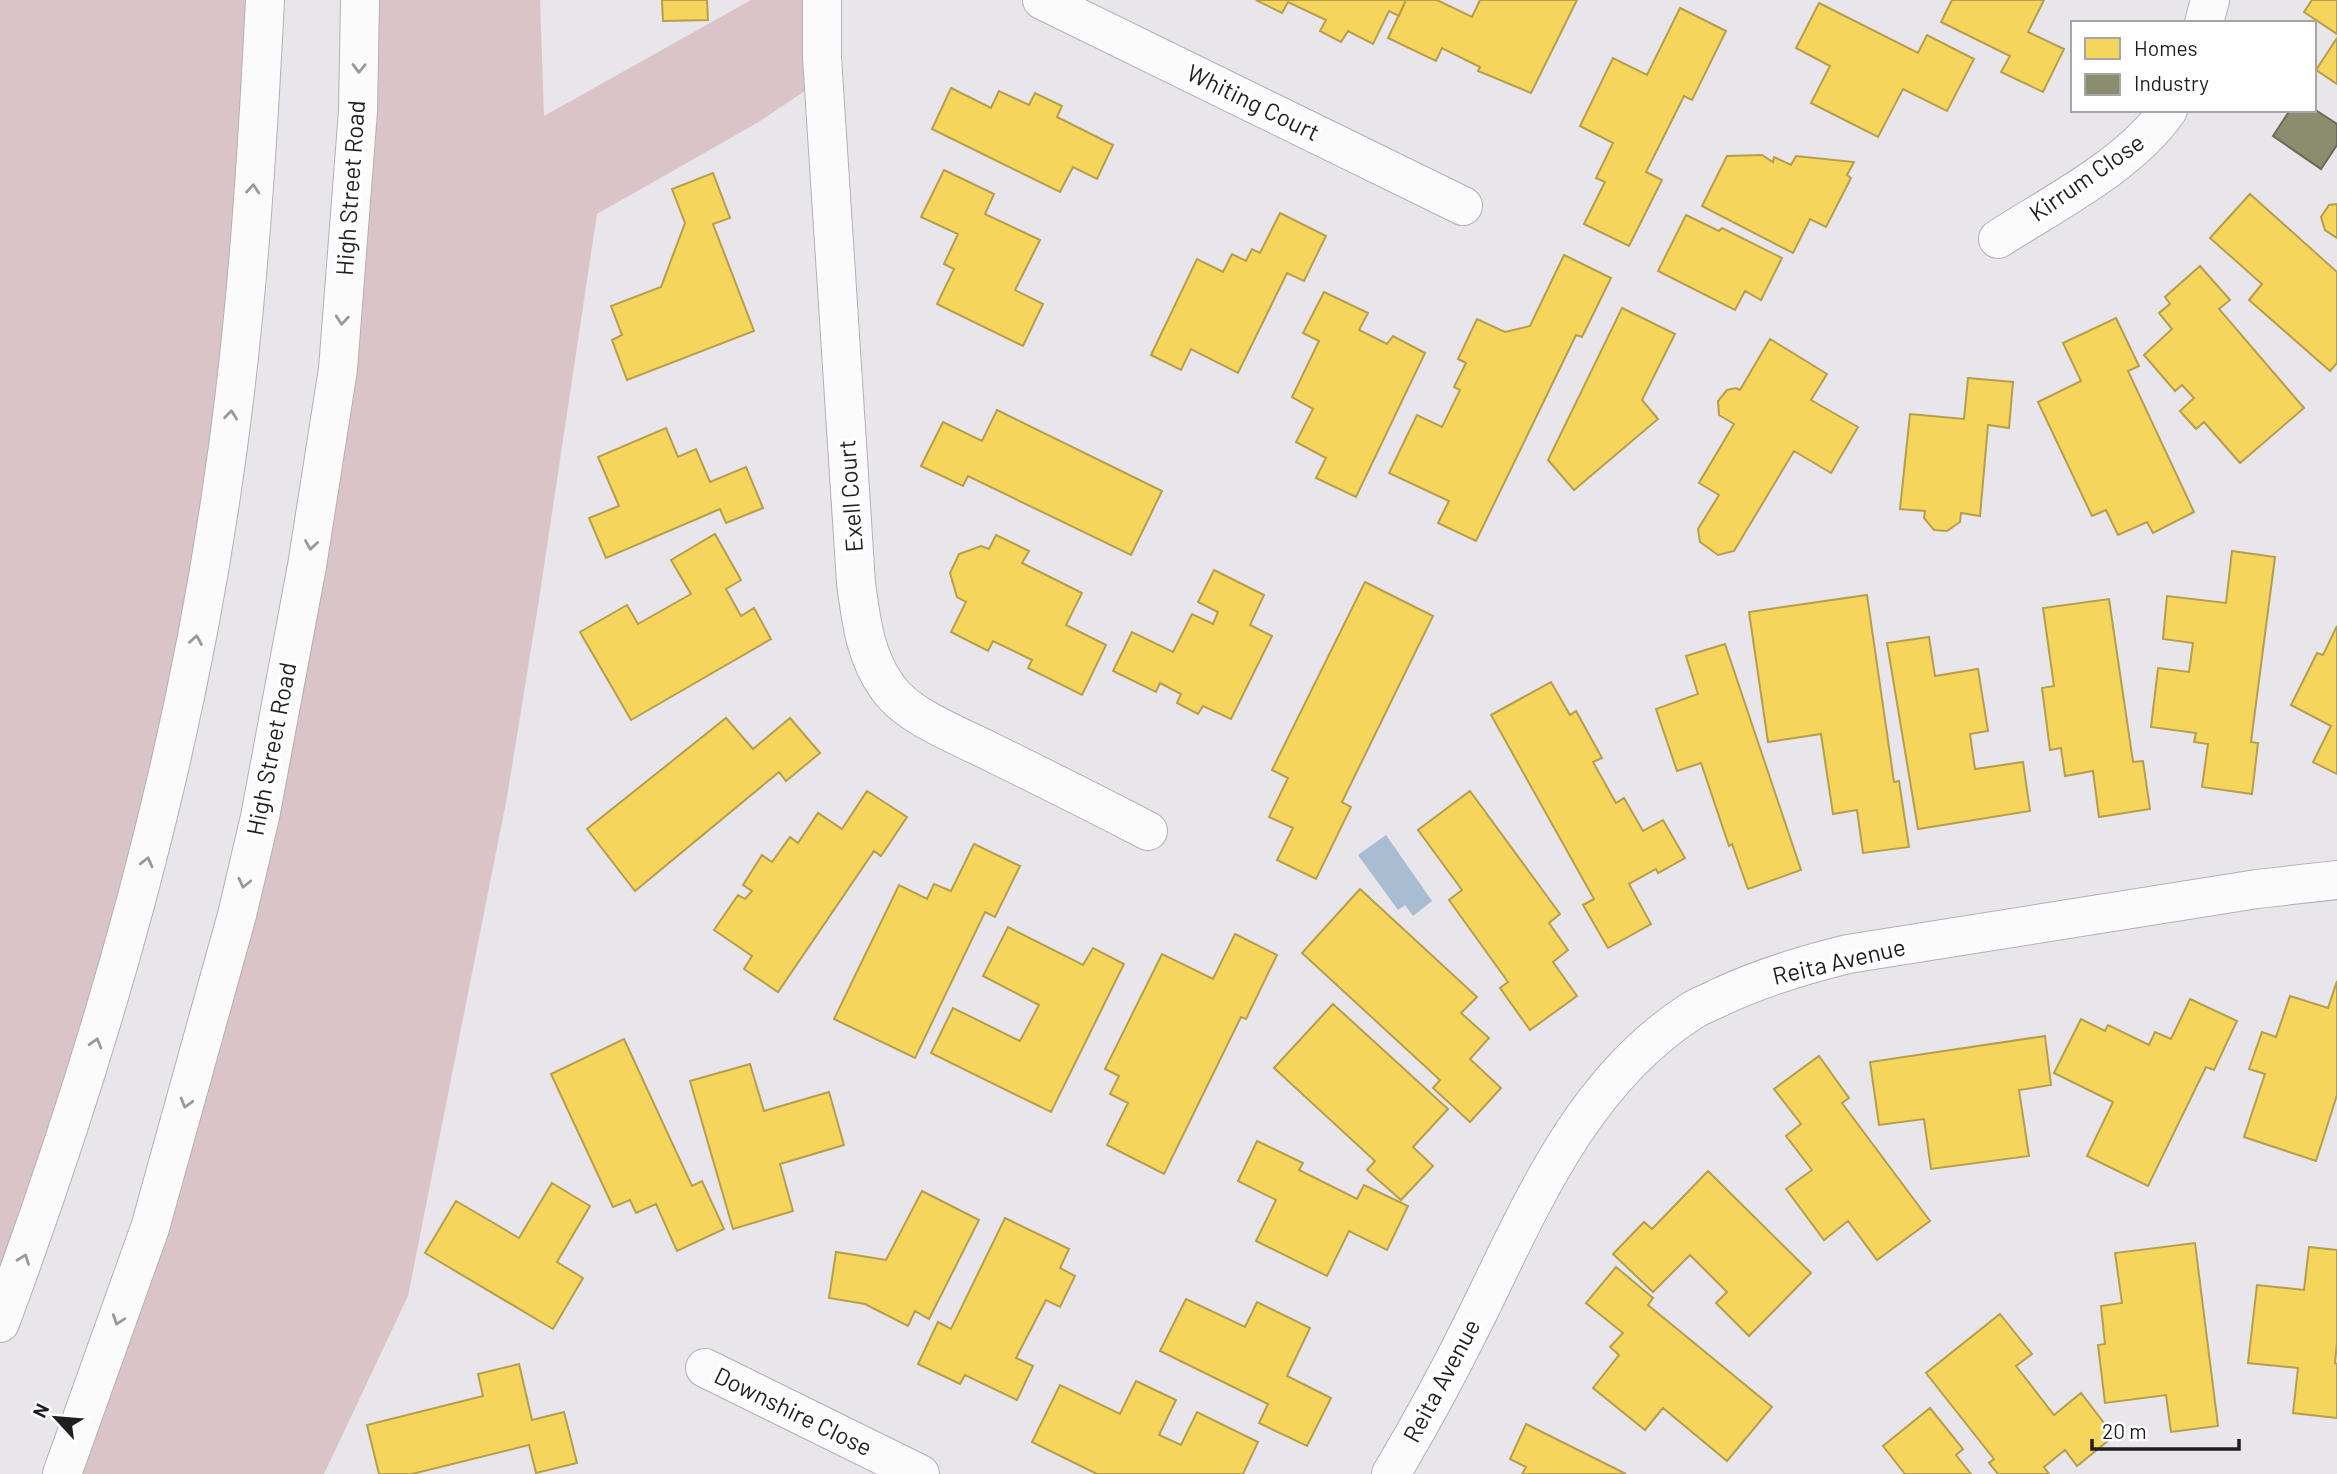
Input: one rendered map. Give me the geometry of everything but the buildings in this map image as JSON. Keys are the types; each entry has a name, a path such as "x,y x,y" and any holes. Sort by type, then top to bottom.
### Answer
{"street":[{"path":"0,1323 84,1083 130,928 168,778 192,661 225,474 258,142 265,0"},
{"name":"High Street Road","path":"70,1464 153,1215 237,915 260,817 307,566 338,369 358,111 360,0"},
{"name":"Exell Court","path":"822,0 823,68 855,569 863,630 869,652 890,691 929,721 1148,831"},
{"name":"Whiting Court","path":"1042,0 1463,206"},
{"path":"2205,21 2210,0"},
{"name":"Kirrum Close","path":"1998,239 2130,154 2156,128 2167,112"},
{"name":"Reita Avenue","path":"1391,1474 1466,1338 1538,1188 1570,1134 1607,1087 1646,1045 1691,1011 1743,987 1797,967 1848,954 2256,889 2337,880"},
{"name":"Downshire Close","path":"705,1368 919,1474"}],"shaded area":[{"path":"0,0 265,0 192,661 0,1323"},
{"path":"360,0 540,0 544,116 751,0 822,0 824,78 757,123 597,214 507,797 408,1296 324,1474 72,1474 150,1228 307,566"}],"water":[{"path":"1386,835 1432,901 1413,916 1405,905 1398,910 1358,855"}]}
